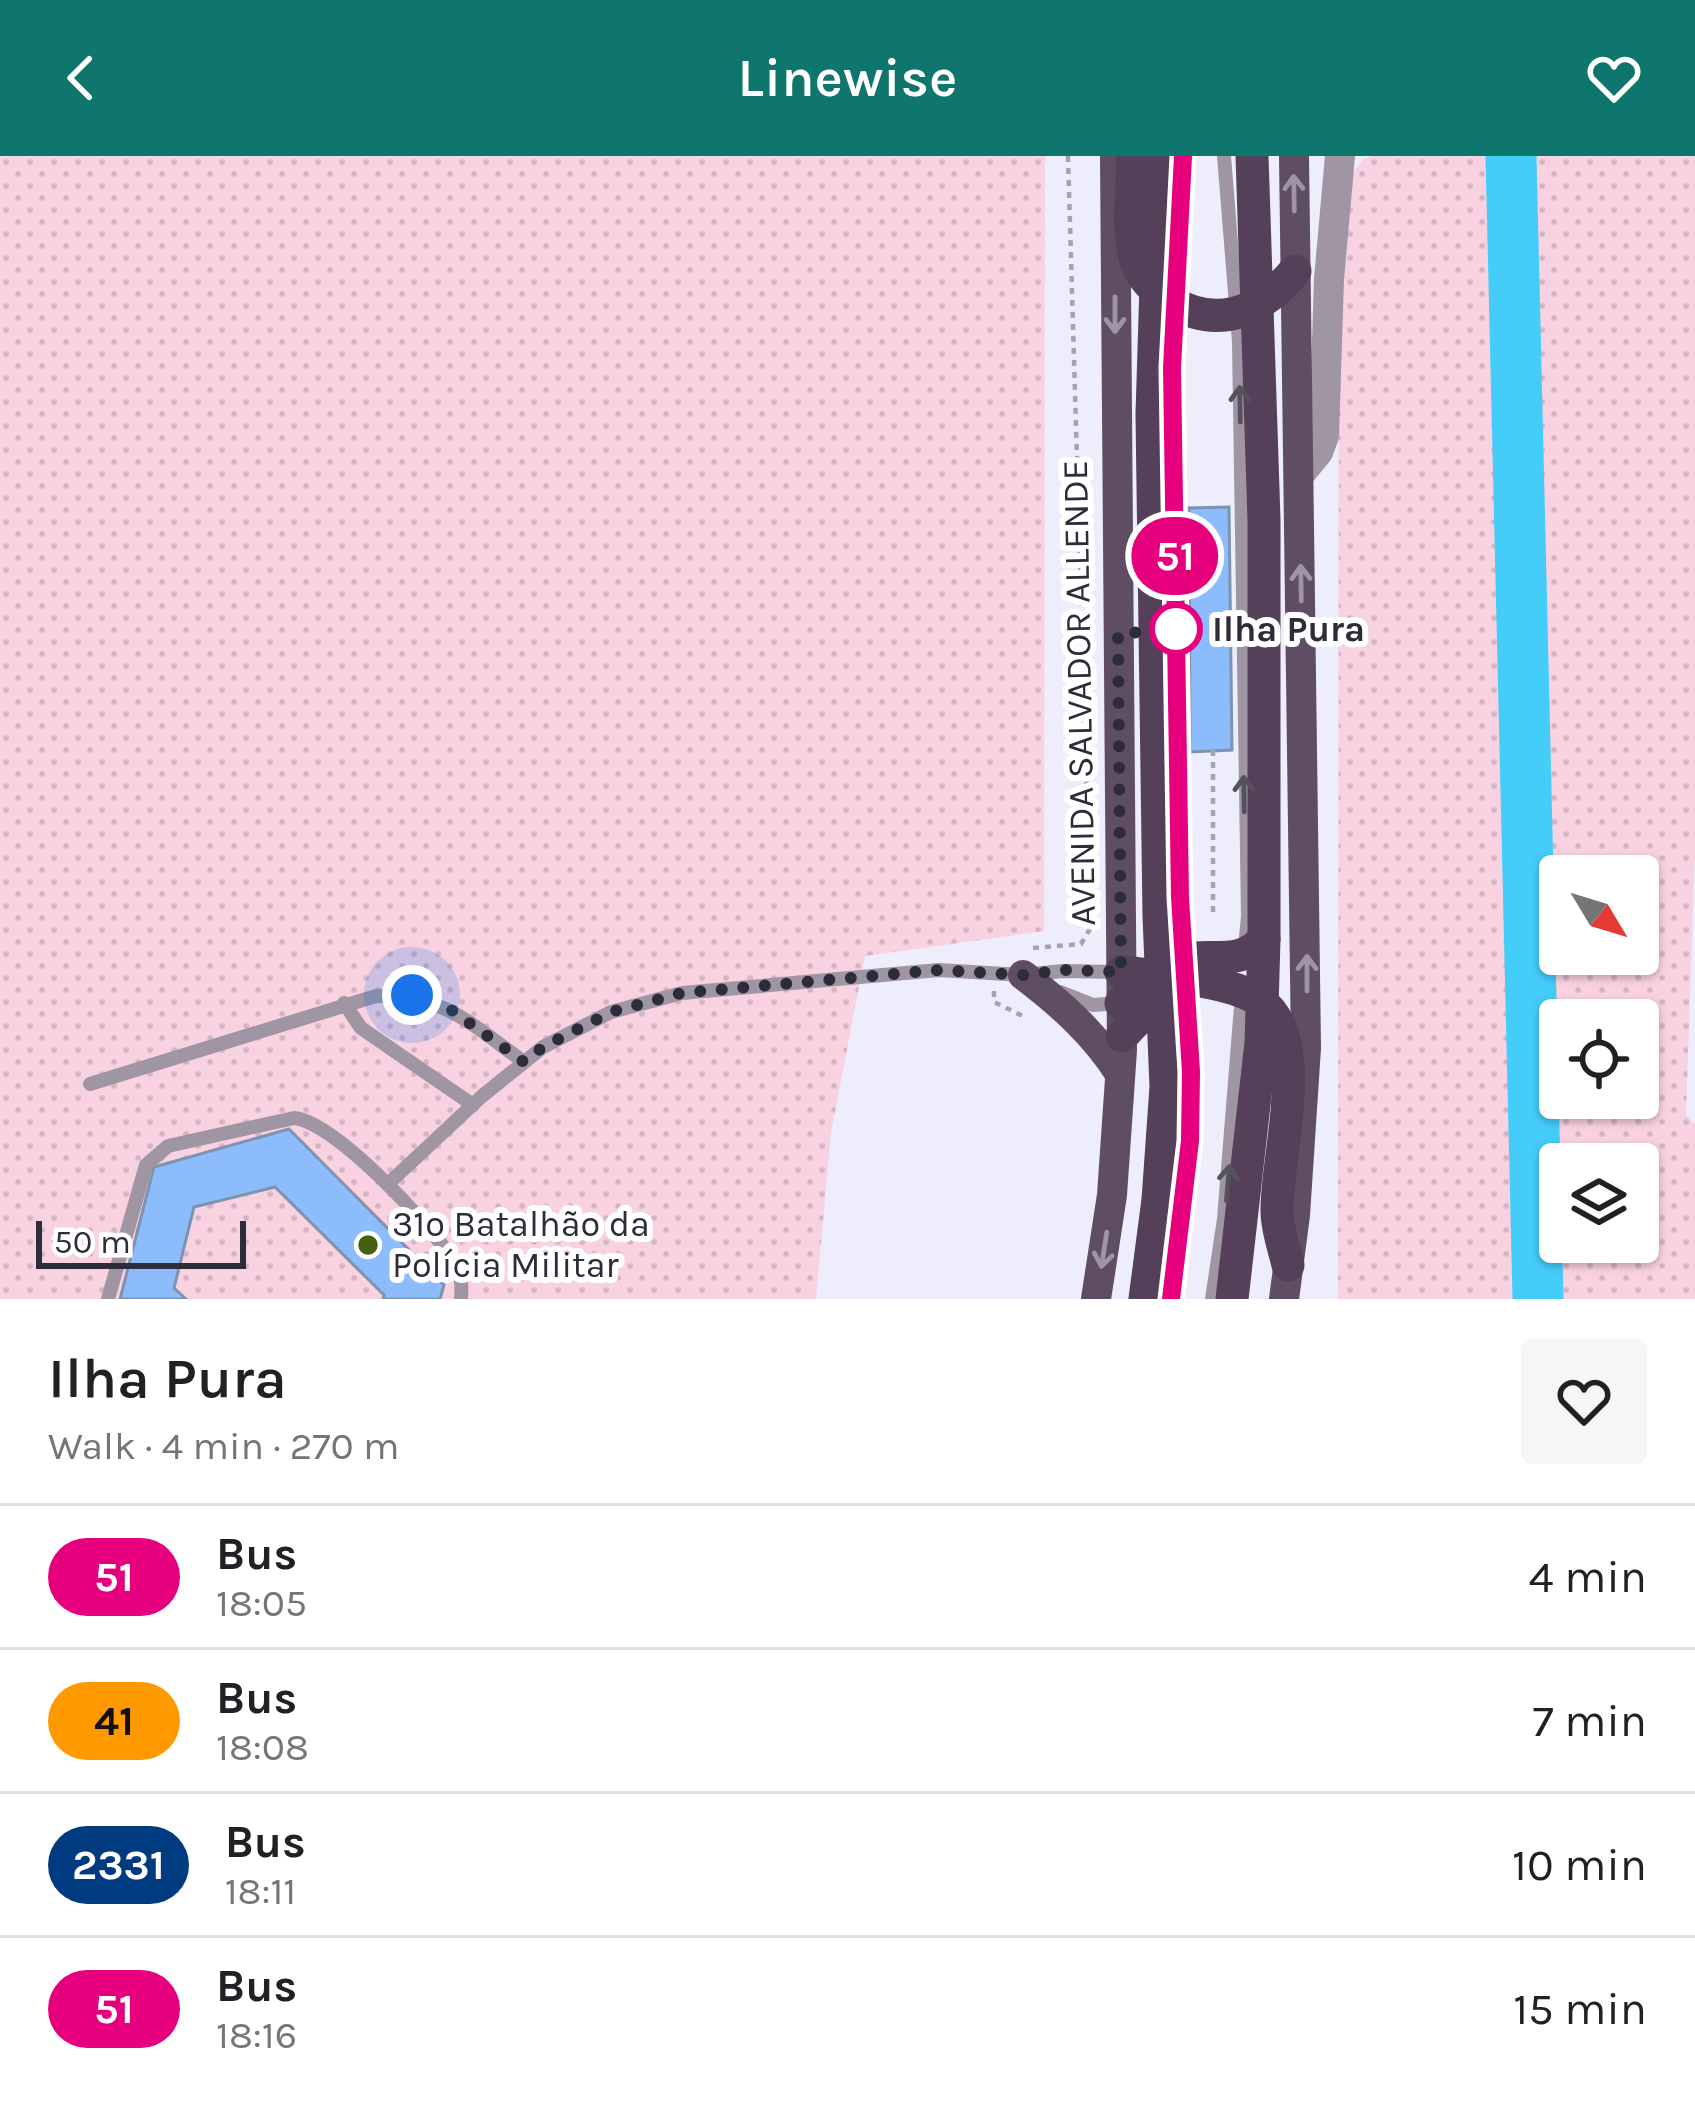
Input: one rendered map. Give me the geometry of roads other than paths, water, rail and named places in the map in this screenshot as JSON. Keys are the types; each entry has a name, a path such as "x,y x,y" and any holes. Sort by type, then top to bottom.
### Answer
{"highway":[{"path":"1133,156 1134,256 1167,299 1203,316 1248,310 1295,271"},
{"name":"AVENIDA SALVADOR ALLENDE","path":"1144,1299 1165,1127 1152,414 1167,299 1160,156"},
{"path":"1232,1299 1262,1043 1252,996 1264,520 1248,310 1252,156"},
{"path":"1159,986 1254,947"},
{"path":"1159,986 1252,996 1274,1016 1287,1043 1277,1216 1286,1282"}],"main road":[{"name":"AVENIDA SALVADOR ALLENDE","path":"1096,1299 1112,1195 1120,1074 1159,986 1115,156"},
{"path":"1286,1282 1306,1048 1294,156"},
{"path":"1019,962 1104,1048 1120,1074"}],"street":[{"path":"1299,475 1324,436 1329,279 1340,156"}],"lane":[{"path":"1167,299 1183,156"},
{"path":"1225,156 1248,310"},
{"path":"1019,962 1081,1002 1159,986"},
{"path":"389,1183 543,1047 611,1012 682,993 1019,962 1159,986"},
{"path":"1159,986 1190,1141 1171,1299"},
{"path":"90,1084 376,996 412,995 450,1009 524,1062"},
{"path":"1212,1299 1252,996"},
{"path":"344,1003 361,1028 473,1105"},
{"path":"108,1299 146,1165 168,1146 304,1118 389,1183 454,1262 462,1280 461,1299"}],"waterway":[{"path":"1511,156 1538,1299"}],"place":[{"name":"Ilha Pura","path":"1176,629"},
{"name":"31º Batalhão da Polícia Militar","path":"368,1245"}]}
